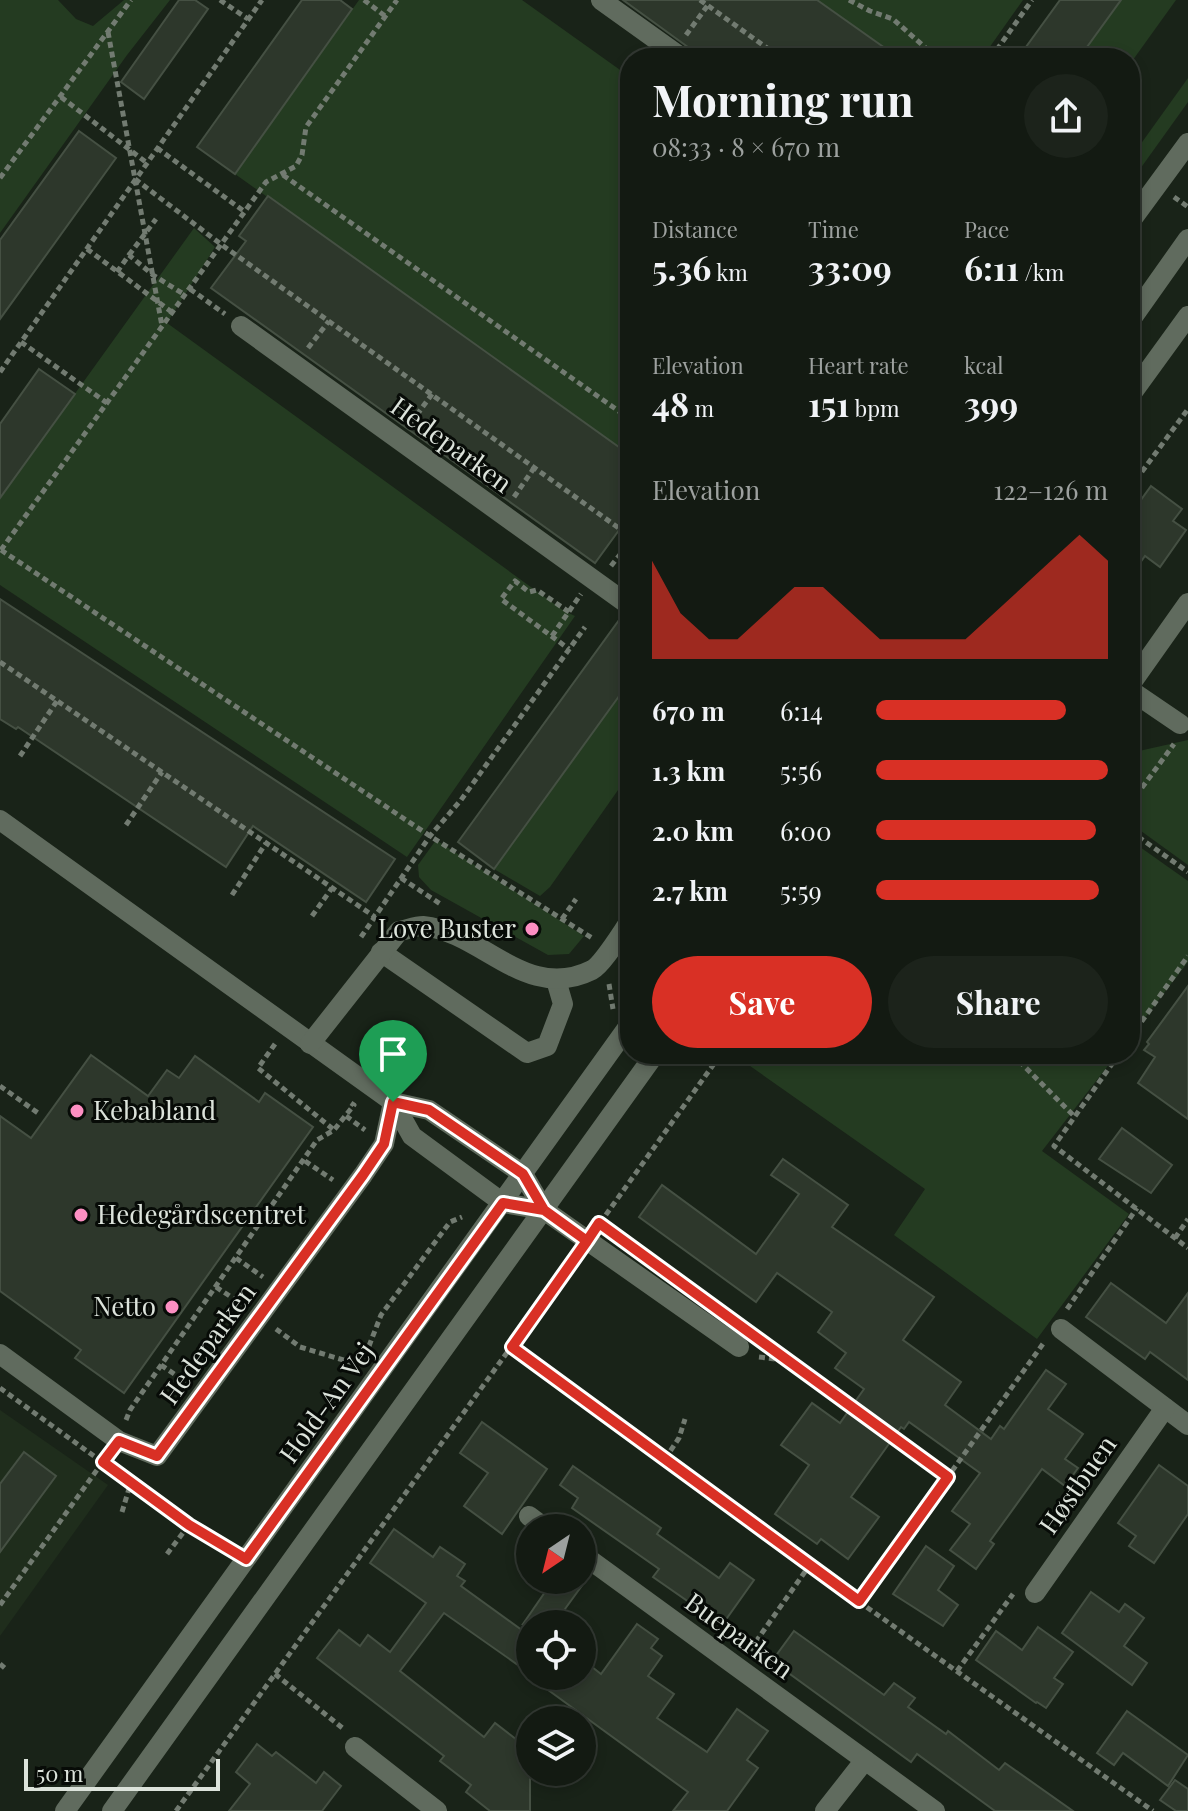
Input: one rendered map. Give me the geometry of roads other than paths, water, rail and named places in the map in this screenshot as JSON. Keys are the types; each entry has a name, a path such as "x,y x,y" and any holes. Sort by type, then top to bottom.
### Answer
{"street":[{"path":"601,0 668,48"},
{"path":"1140,212 1180,170 1188,143"},
{"path":"1140,307 1188,239"},
{"path":"1140,382 1188,316"},
{"name":"Hedeparken","path":"241,326 620,599"},
{"path":"1140,673 1188,603"},
{"path":"1140,694 1180,724"},
{"path":"0,820 393,1102 429,1110 523,1174 544,1210 739,1347"},
{"path":"310,1044 399,931 421,926 472,944 521,972 556,980 595,969 602,944 620,929"},
{"path":"381,952 527,1053 547,1046 563,1004 556,980"},
{"name":"Hold-An Vej","path":"65,1811 620,1038"},
{"path":"112,1811 648,1064"},
{"path":"393,1102 412,1136 503,1203 544,1210"},
{"name":"Hedeparken","path":"0,1354 119,1441 157,1456 384,1144 393,1102"},
{"path":"1058,1326 1188,1425"},
{"name":"Høstbuen","path":"1035,1593 1165,1408"},
{"name":"Bueparken","path":"596,1564 935,1811"},
{"path":"355,1747 437,1811"},
{"path":"825,1811 865,1760"}],"place":[{"name":"Love Buster","path":"532,929"},
{"name":"Kebabland","path":"77,1111"},
{"name":"Hedegårdscentret","path":"81,1215"},
{"name":"Netto","path":"172,1307"}]}
